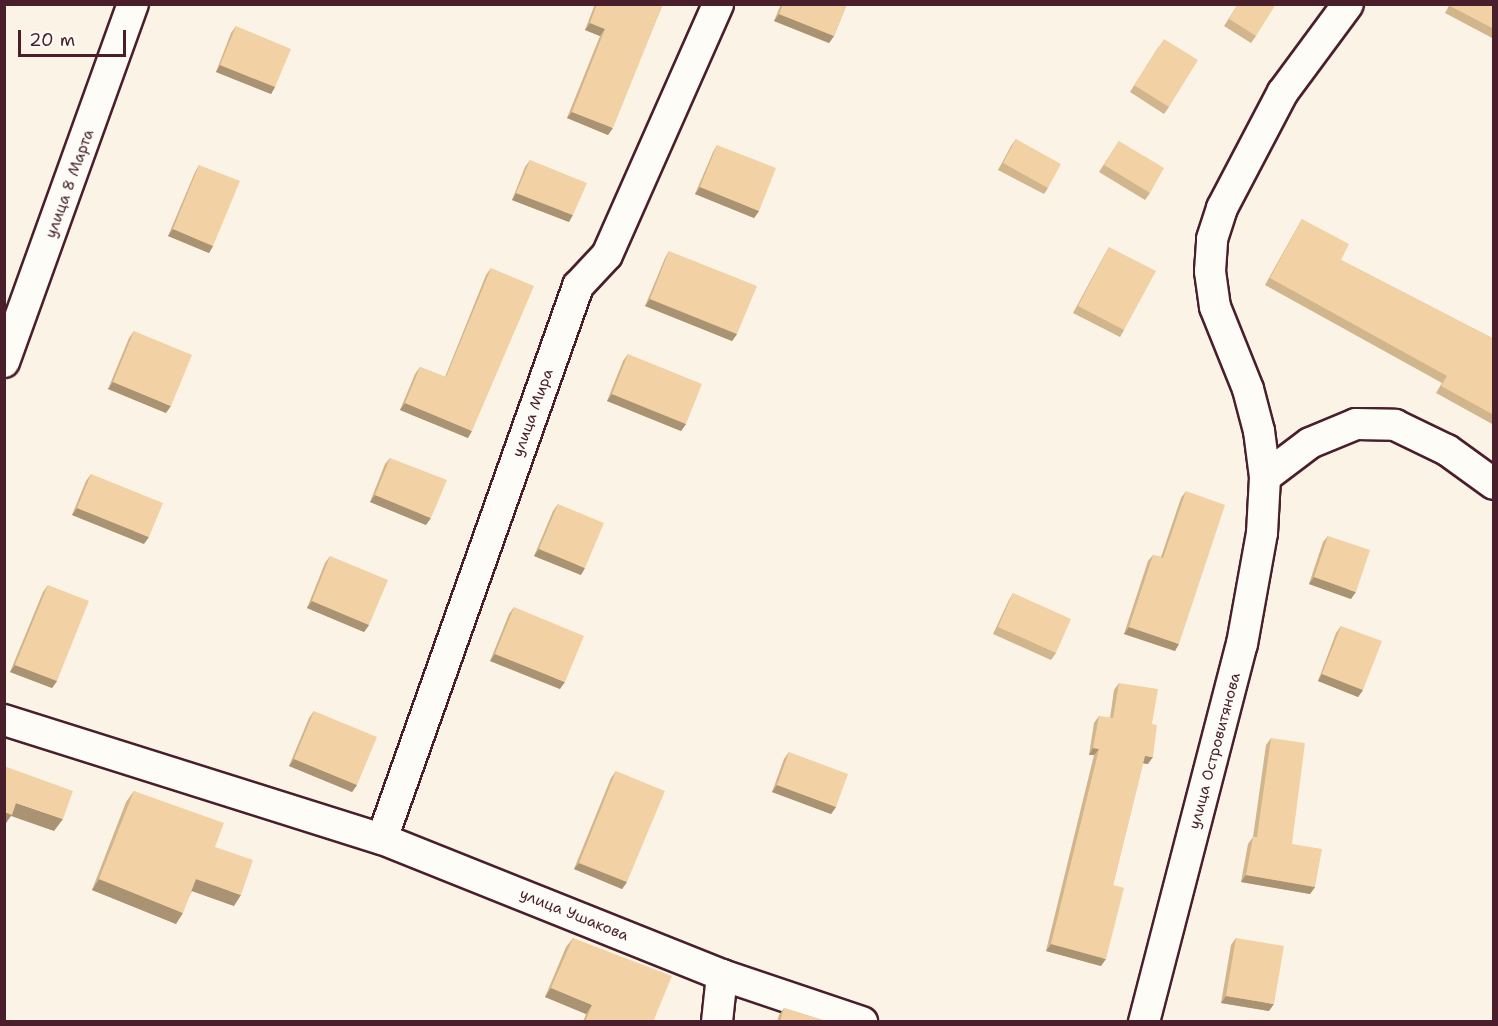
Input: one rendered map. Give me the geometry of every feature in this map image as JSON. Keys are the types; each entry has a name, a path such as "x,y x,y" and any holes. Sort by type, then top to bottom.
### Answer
{"street":[{"name":"улица 8 Марта","path":"4,362 133,4"},
{"name":"улица Мира","path":"382,839 578,286 607,255 718,4"},
{"name":"улица Островитянова","path":"1144,1022 1254,592 1265,477 1248,389 1215,307 1210,271 1212,239 1222,208 1283,92 1348,4"},
{"path":"1265,477 1310,443 1356,424 1365,424 1395,425 1447,450 1494,484"},
{"name":"улица Ушакова","path":"4,720 382,839 722,975 862,1022"},
{"path":"717,1022 722,975"}],"building":[{"path":"597,4 663,4 613,128 572,112 605,29 590,23"},
{"path":"783,4 847,4 834,36 779,14"},
{"path":"1238,4 1276,4 1256,36 1229,19"},
{"path":"1451,4 1494,4 1494,29 1450,6"},
{"path":"236,26 291,49 275,87 220,65"},
{"path":"1164,39 1198,60 1169,107 1134,85"},
{"path":"1016,139 1061,164 1048,188 1003,163"},
{"path":"1119,141 1164,168 1150,193 1104,165"},
{"path":"717,145 776,168 759,211 700,187"},
{"path":"530,160 587,183 573,215 516,193"},
{"path":"199,165 240,181 213,246 173,229"},
{"path":"1302,219 1349,244 1341,260 1494,339 1494,415 1441,386 1447,376 1270,278"},
{"path":"1109,247 1156,271 1124,330 1078,306"},
{"path":"669,251 757,286 737,334 650,299"},
{"path":"491,268 534,286 472,431 405,403 420,367 446,377"},
{"path":"134,331 192,355 171,406 113,382"},
{"path":"628,354 702,384 686,424 612,394"},
{"path":"390,458 447,480 431,518 375,495"},
{"path":"91,474 163,503 149,537 77,508"},
{"path":"1186,491 1225,505 1179,644 1129,627 1153,555 1163,558"},
{"path":"558,504 604,523 585,568 539,549"},
{"path":"1328,536 1370,550 1356,592 1314,577"},
{"path":"330,556 388,580 369,625 312,601"},
{"path":"48,585 89,601 57,681 15,665"},
{"path":"1013,593 1071,619 1056,653 998,627"},
{"path":"514,607 584,636 565,682 495,654"},
{"path":"1341,626 1382,641 1363,690 1322,674"},
{"path":"1119,683 1158,689 1152,724 1157,725 1153,757 1145,756 1113,885 1124,888 1106,959 1051,944 1099,749 1093,748 1099,716 1113,718"},
{"path":"314,711 377,737 357,785 294,759"},
{"path":"1271,738 1305,743 1292,844 1322,849 1315,887 1246,875 1253,837 1257,837"},
{"path":"789,752 848,774 836,807 777,785"},
{"path":"4,766 73,791 63,819 16,803 12,815 4,812"},
{"path":"616,771 665,791 627,882 579,863"},
{"path":"134,791 224,823 215,847 253,860 241,895 196,879 183,913 99,879"},
{"path":"573,938 672,976 653,1022 585,1022 592,1005 551,988"},
{"path":"1236,938 1284,946 1274,1004 1226,996"},
{"path":"784,1008 829,1022 780,1022"}]}
